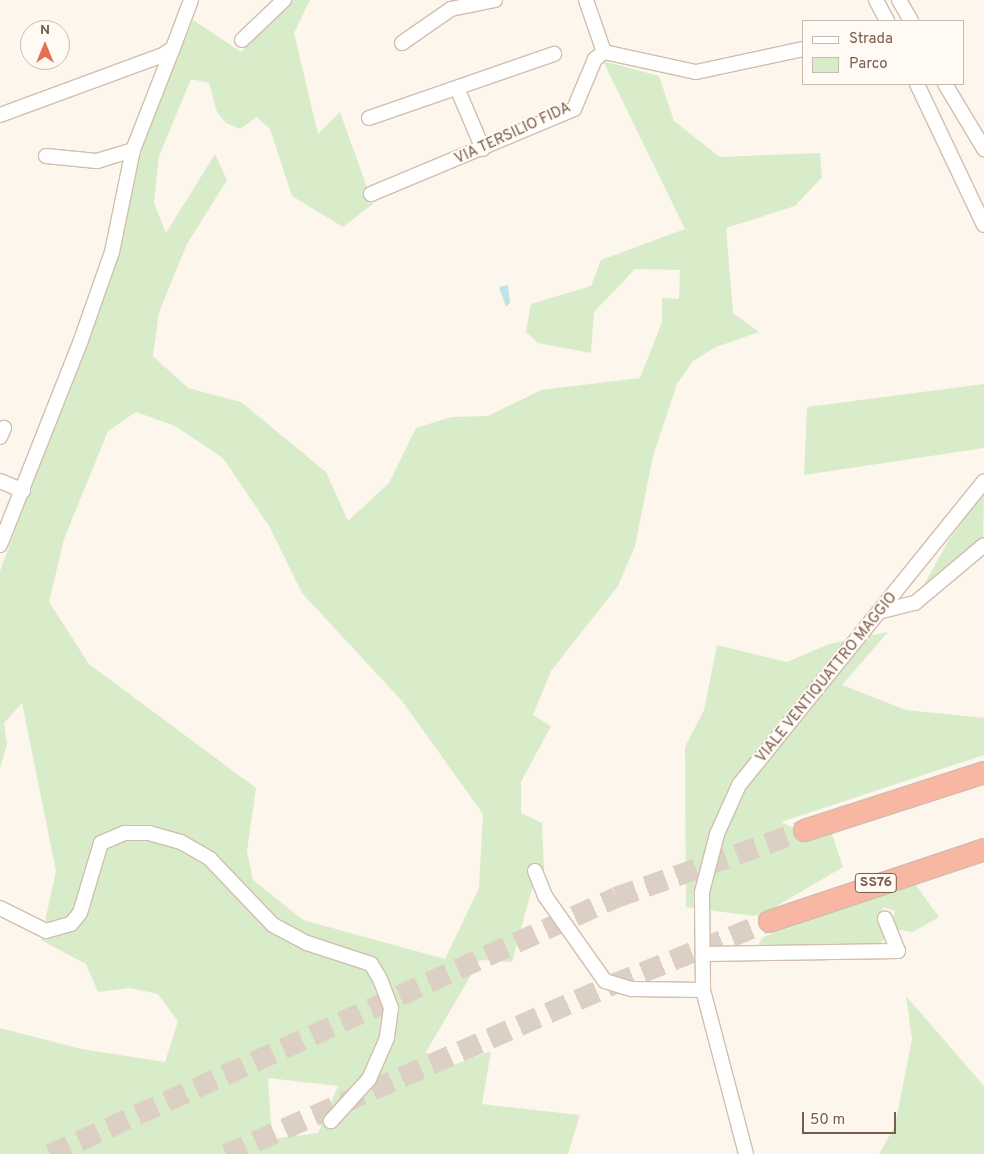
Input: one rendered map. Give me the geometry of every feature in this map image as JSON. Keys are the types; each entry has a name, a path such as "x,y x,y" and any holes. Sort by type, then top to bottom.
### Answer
{"highway":[{"path":"804,830 984,772"},
{"name":"SS76","path":"770,921 984,849"}],"street":[{"path":"0,544 23,491 112,252 133,150 191,0"},
{"path":"242,40 284,0"},
{"path":"402,43 452,9 495,0"},
{"path":"586,0 604,52 696,72 802,49"},
{"path":"876,0 885,20"},
{"path":"899,0 910,20"},
{"path":"0,115 173,48"},
{"name":"VIA TERSILIO FIDA","path":"370,194 483,150 574,109 595,59 604,52"},
{"path":"369,118 554,54"},
{"path":"917,85 984,225"},
{"path":"947,85 984,149"},
{"path":"457,88 483,150"},
{"path":"46,156 97,161 133,150"},
{"path":"0,481 23,491"},
{"name":"VIALE VENTIQUATTRO MAGGIO","path":"746,1154 703,990 702,892 717,834 739,785 882,611 984,481"},
{"path":"882,611 915,603 984,545"},
{"path":"0,908 46,931 71,924 80,912 101,843 124,833 149,833 181,842 210,859 273,925 307,943 371,964 380,979 391,1008 387,1038 370,1079 331,1121"},
{"path":"535,871 545,896 604,981 632,989 703,990"},
{"path":"703,954 898,951 885,918"}],"green space":[{"path":"290,0 310,0 294,33 318,134 340,112 373,204 343,227 292,196 270,129 257,117 240,129 226,123 217,112 209,83 191,79 159,156 154,203 166,233 215,154 227,180 187,244 159,312 153,356 188,388 241,402 326,472 348,521 389,483 416,428 451,417 488,416 541,390 640,378 662,322 662,298 679,299 680,270 635,269 594,312 591,353 538,343 526,332 531,304 591,286 601,260 685,229 603,61 659,76 674,121 720,157 820,153 822,177 795,206 726,228 733,313 759,332 716,347 693,361 677,384 653,456 635,546 618,586 551,671 533,715 551,726 521,782 521,813 542,823 544,869 531,892 512,962 480,960 426,1052 451,1066 491,1051 482,1104 580,1115 568,1154 0,1154 0,1028 81,1049 165,1062 178,1021 158,994 130,988 98,992 86,964 41,940 56,871 22,703 4,723 7,745 0,768 0,571 118,251 136,157 193,20 241,52","holes":["136,412 175,426 223,458 269,526 302,593 402,701 483,814 479,888 445,959 303,920 253,880 247,851 256,788 89,664 49,602 64,539 108,431","268,1078 338,1086 318,1133 272,1139"]},
{"path":"984,384 984,448 804,475 807,407"},
{"path":"984,492 983,539 922,588 950,538"},
{"path":"888,632 842,685 906,710 984,718 984,755 781,822 814,837 831,831 843,867 768,911 753,916 686,907 685,747 704,710 717,645 787,662 829,644"},
{"path":"915,884 939,917 913,932 891,929 895,911 883,907 878,920 886,937 876,948 758,945 763,937"},
{"path":"906,996 984,1086 984,1154 879,1154 895,1126 912,1039"}],"water":[{"path":"508,285 510,303 506,307 499,287"}],"tunnel":[{"path":"50,1154 616,897 804,830"},
{"path":"226,1154 613,984 769,921"}]}
